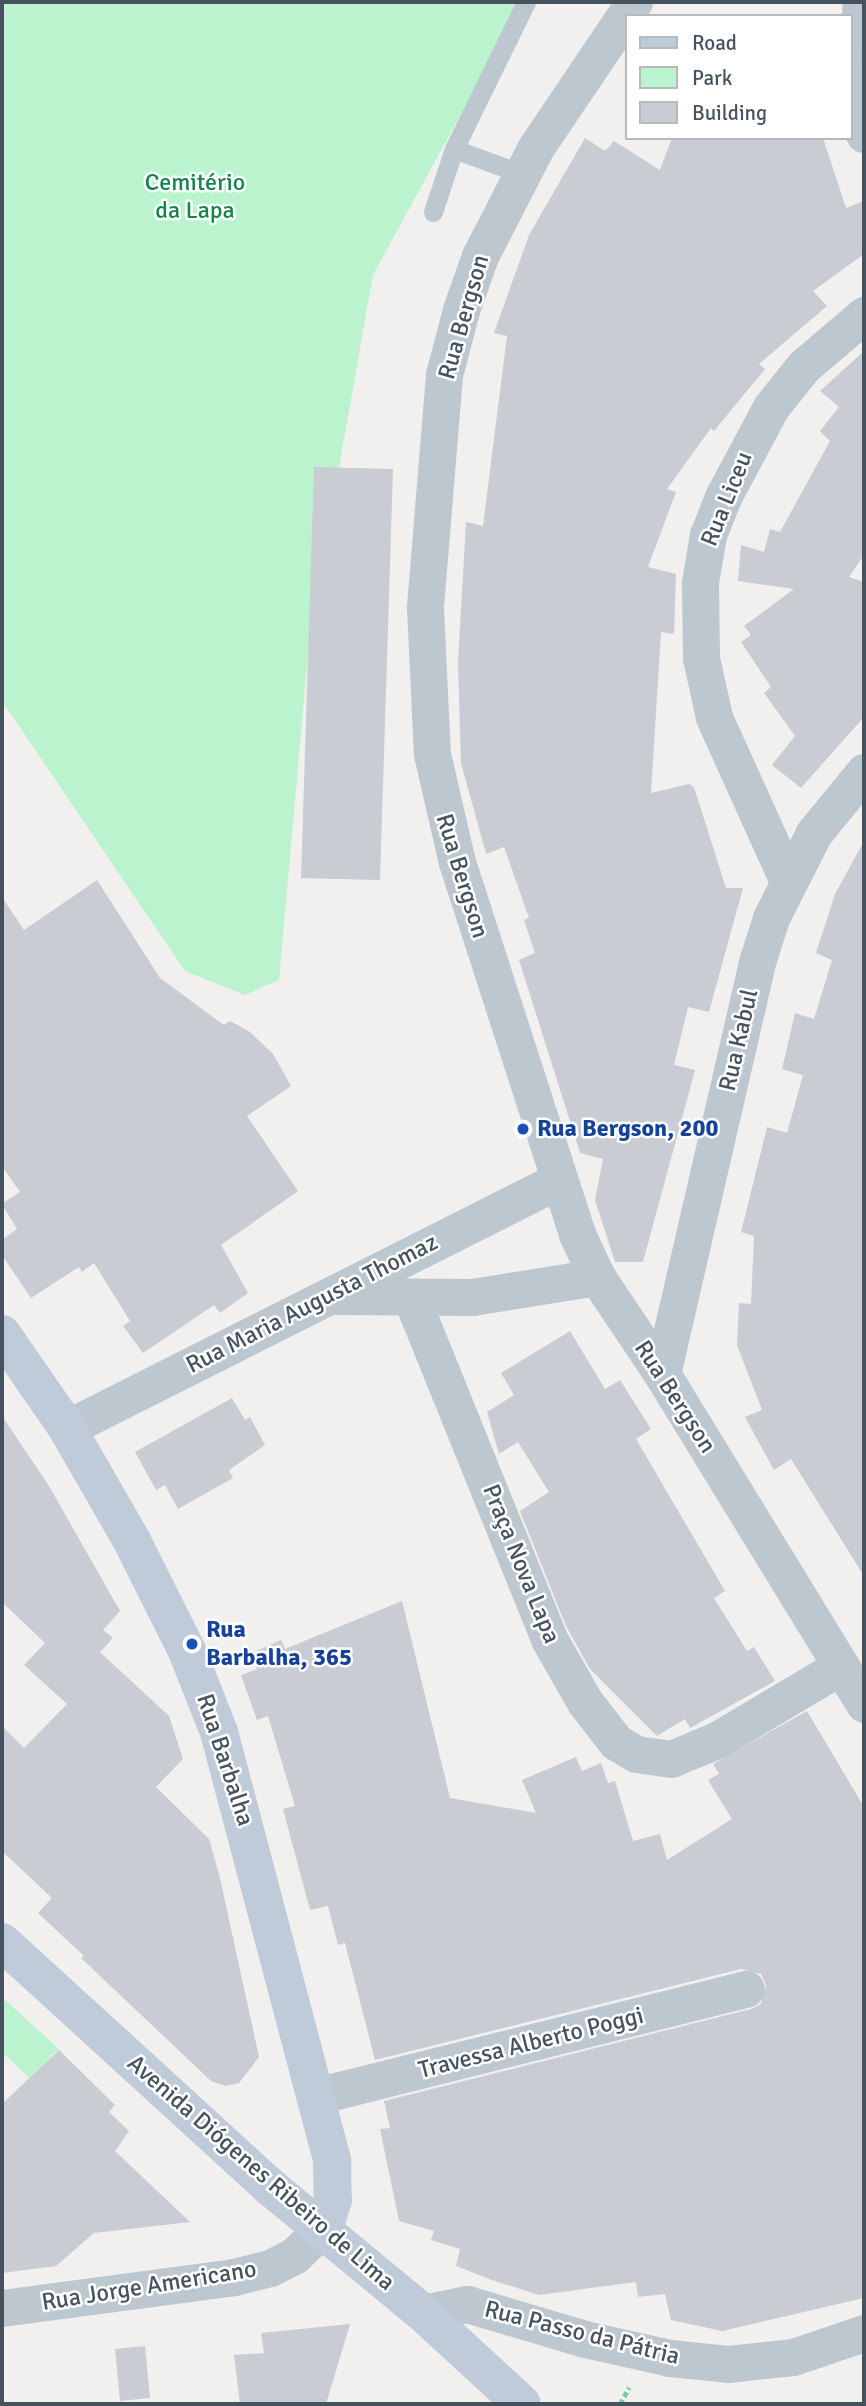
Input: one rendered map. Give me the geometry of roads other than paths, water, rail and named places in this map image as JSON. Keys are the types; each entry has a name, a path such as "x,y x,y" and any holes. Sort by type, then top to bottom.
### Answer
{"main road":[{"name":"Rua Barbalha","path":"2,1334 67,1428 139,1555 187,1651 219,1732 332,2161 332,2200 324,2227"},
{"name":"Avenida Diógenes Ribeiro de Lima","path":"2,1942 270,2186 324,2227 522,2404"}],"street":[{"path":"861,2 854,72 864,134"},
{"name":"Rua Bergson","path":"624,17 522,174 480,256 444,375 425,608 432,754 442,812 556,1181 597,1277 662,1374 864,1704"},
{"name":"Rua Liceu","path":"787,879 711,707 701,658 700,582 708,535 723,497 771,407 804,366 864,315"},
{"name":"Rua Kabul","path":"662,1374 758,959 787,879 814,833 864,772"},
{"name":"Rua Maria Augusta Thomaz","path":"67,1428 556,1181"},
{"path":"326,1296 472,1297 597,1277"},
{"name":"Praça Nova Lapa","path":"411,1297 549,1639 585,1702 616,1742 636,1754 671,1759 717,1740 841,1666"},
{"name":"Travessa Alberto Poggi","path":"316,2096 746,1989"},
{"name":"Rua Jorge Americano","path":"2,2308 246,2274 295,2255 324,2227"},
{"name":"Rua Passo da Pátria","path":"423,2313 467,2304 585,2339 670,2358 728,2364 793,2357 864,2333"}],"lane":[{"path":"433,212 454,149 526,2"},
{"path":"454,149 522,174"}],"place":[{"name":"Rua Bergson, 200","path":"523,1129"},
{"name":"Rua Barbalha, 365","path":"192,1644"}],"park label":[{"name":"Cemitério da Lapa","path":"195,197"}]}
